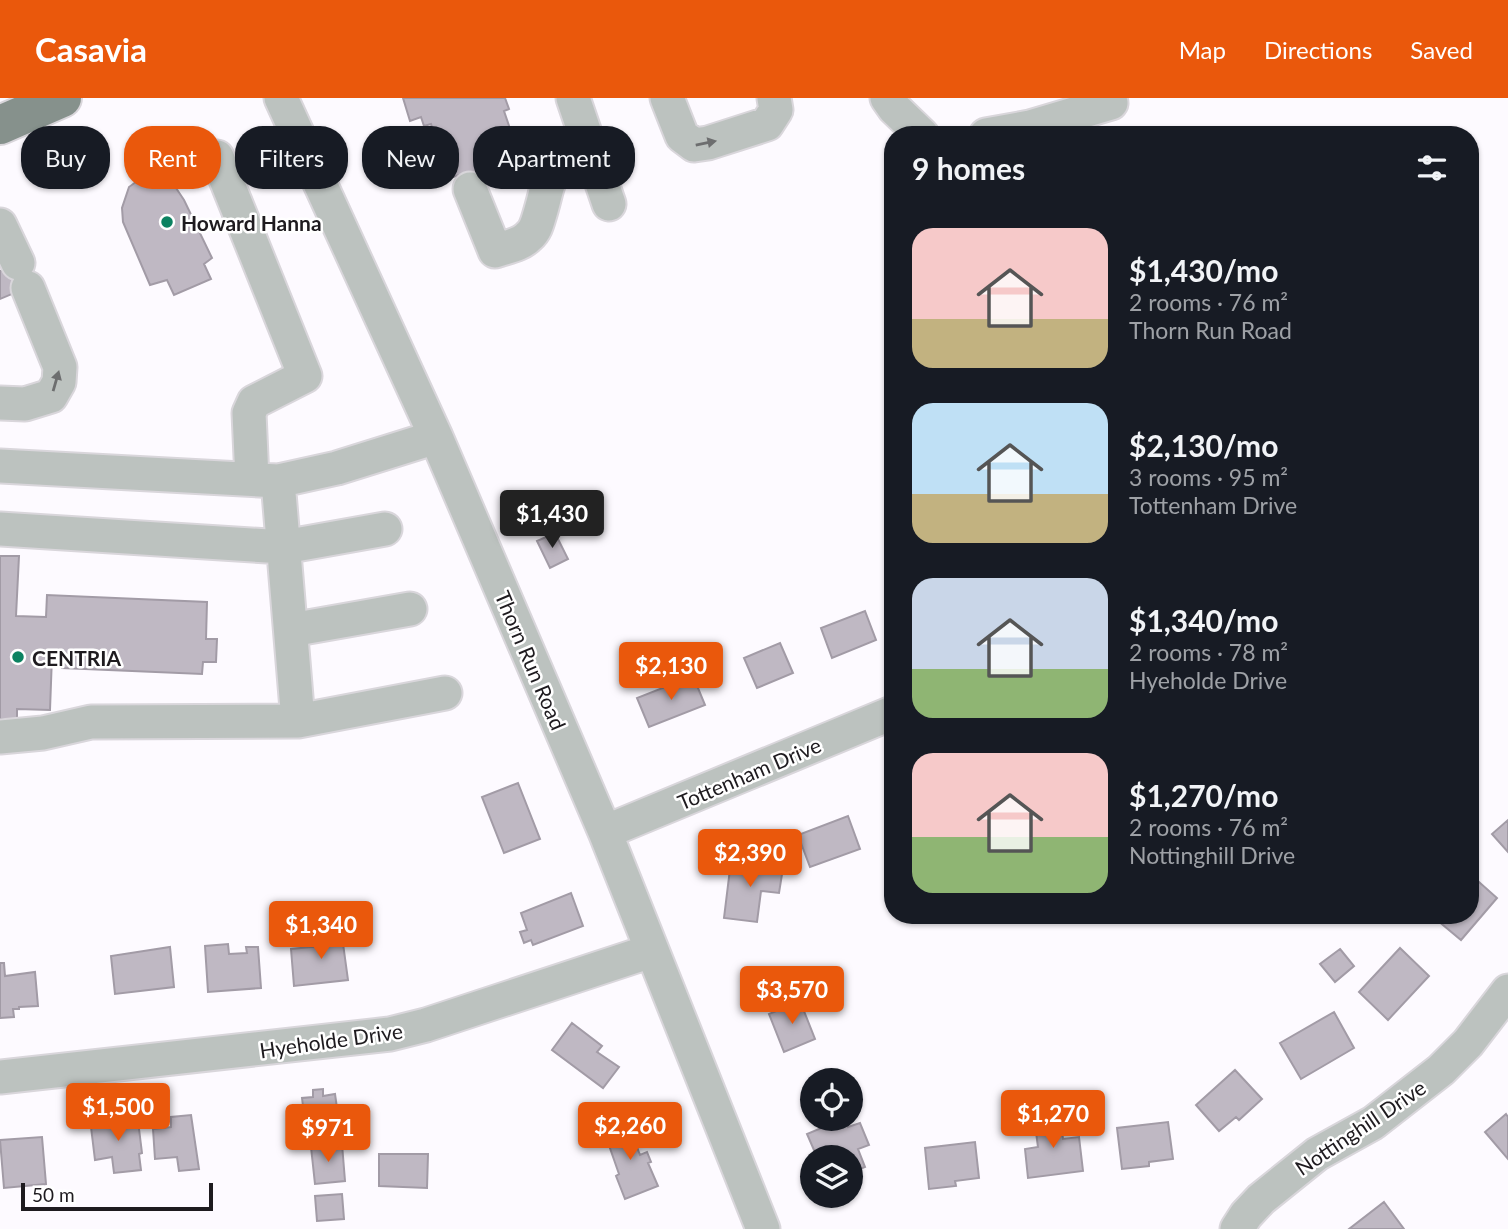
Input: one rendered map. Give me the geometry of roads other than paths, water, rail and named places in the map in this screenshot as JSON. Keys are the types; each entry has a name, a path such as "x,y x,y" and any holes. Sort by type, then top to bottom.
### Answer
{"main road":[{"path":"14,112 62,98"}],"street":[{"name":"Thorn Run Road","path":"281,98 436,436 605,832 763,1229"},
{"path":"573,98 583,126"},
{"path":"667,98 682,136 694,145 767,124 776,110 774,98"},
{"path":"887,98 913,126"},
{"path":"1033,126 1111,103"},
{"path":"221,167 304,376 254,402 249,413 284,547 298,721"},
{"path":"470,189 495,251 519,243 529,236 536,227 546,189"},
{"path":"604,189 609,204"},
{"path":"0,225 60,367 59,382 51,396 25,404 0,403"},
{"path":"0,466 265,480 337,468 436,436"},
{"path":"0,529 284,547 385,530"},
{"path":"291,630 410,609"},
{"path":"0,737 43,733 91,722 298,721 445,693"},
{"name":"Tottenham Drive","path":"605,832 884,716"},
{"name":"Hyeholde Drive","path":"0,1077 390,1034 426,1025 651,951"},
{"name":"Nottinghill Drive","path":"1237,1229 1261,1199 1317,1154 1373,1124 1441,1070 1468,1043 1508,991"}],"place":[{"name":"Howard Hanna","path":"167,222"},
{"name":"CENTRIA","path":"18,657"}]}
